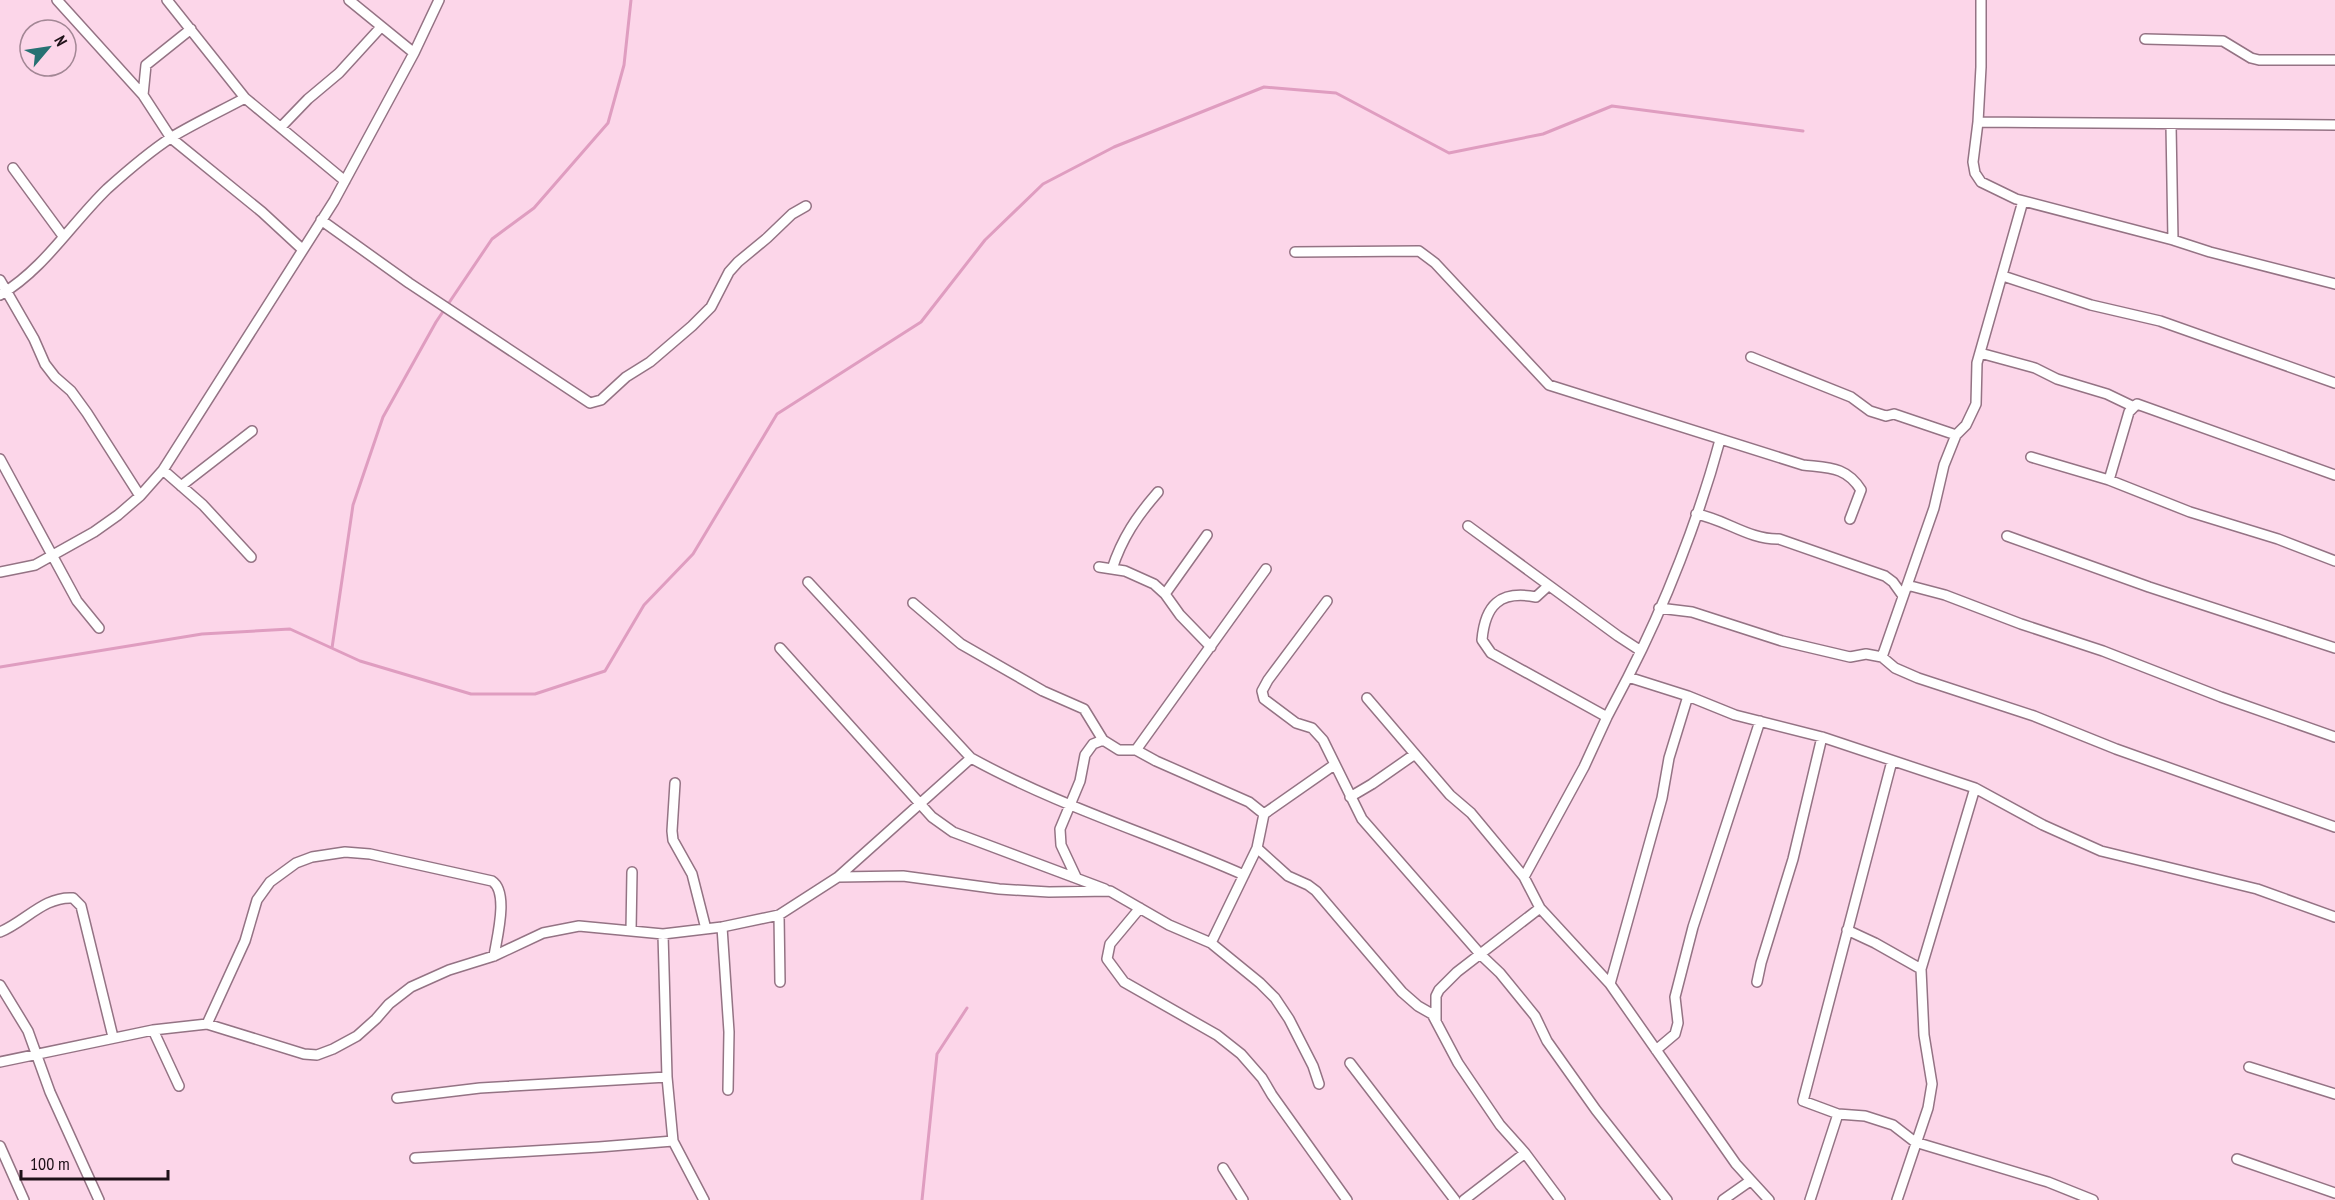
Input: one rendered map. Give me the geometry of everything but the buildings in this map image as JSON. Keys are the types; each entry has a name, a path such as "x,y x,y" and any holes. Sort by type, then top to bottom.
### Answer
{"street":[{"path":"57,0 143,95 171,138 262,212 302,249"},
{"path":"167,0 245,98 345,181"},
{"path":"349,0 414,53"},
{"path":"0,572 35,565 102,526 140,496 163,470 345,181 414,53 438,0"},
{"path":"1981,0 1982,40 1978,122 1973,162 1975,173 1981,182 2023,201 2335,284"},
{"path":"281,127 308,99 339,73 381,27"},
{"path":"143,95 146,65 191,29"},
{"path":"2145,39 2223,41 2251,58 2259,60 2335,60"},
{"path":"4,293 35,270 63,236 107,190 139,161 171,138 245,98"},
{"path":"1978,122 2335,125"},
{"path":"2171,125 2173,240"},
{"path":"13,168 63,236"},
{"path":"1882,657 1938,497 1944,465 1956,435 1966,425 1976,404 1977,363 2023,201"},
{"path":"321,220 409,283 590,403 601,400 626,377 645,365 692,326 711,307 729,272 738,262 792,214 806,206"},
{"path":"1295,252 1419,251 1435,263 1549,385 1720,440 1772,453 1803,465 1839,469 1854,478 1861,490 1850,519"},
{"path":"2003,276 2091,305 2160,321 2335,383"},
{"path":"0,280 4,293 45,364 55,377 71,391 87,413 140,496"},
{"path":"1980,353 2035,368 2057,379 2107,394 2132,406 2142,405 2335,474"},
{"path":"1750,357 1851,396 1870,411 1886,416 1894,414 1956,435"},
{"path":"2109,480 2132,406"},
{"path":"182,486 252,431"},
{"path":"1524,877 1584,767 1641,651 1709,480 1720,440"},
{"path":"2031,457 2109,480 2190,512 2278,539 2335,561"},
{"path":"0,459 77,601 99,628"},
{"path":"163,470 203,505 251,557"},
{"path":"1112,569 1119,546 1129,529 1158,492"},
{"path":"1696,514 1721,520 1766,540 1779,539 1885,576 1893,582 1903,596"},
{"path":"1468,526 1617,636 1641,651"},
{"path":"1165,594 1208,535"},
{"path":"2007,537 2149,587 2335,648"},
{"path":"1099,567 1125,571 1140,577 1165,594 1180,615 1211,647"},
{"path":"1137,750 1266,568"},
{"path":"807,582 971,758 1000,774 1070,805 1244,875"},
{"path":"1907,585 1945,595 2021,624 2103,651 2221,697 2335,737"},
{"path":"1548,586 1536,597 1510,595 1494,602 1483,624 1482,640 1491,653 1607,717"},
{"path":"1327,601 1292,645 1262,691 1264,699 1296,723 1312,728 1323,740 1362,819 1480,955 1500,973 1535,1016 1547,1041 1589,1101 1667,1200"},
{"path":"913,603 961,644 1043,691 1084,709 1103,740 1119,750 1137,750 1156,761 1249,802 1264,814"},
{"path":"1659,608 1692,612 1782,641 1850,657 1866,654 1882,657 1894,668 1918,678 2034,716 2115,749 2335,827"},
{"path":"780,648 932,817 952,832 1110,891 1169,925 1211,943 1245,970 1275,998 1305,1049 1319,1084"},
{"path":"1635,664 1647,683"},
{"path":"1628,677 1688,696 1735,715 1822,737 1975,788 2043,825 2101,851 2257,889 2335,917"},
{"path":"1610,984 1662,798 1669,758 1688,696"},
{"path":"1367,698 1450,795 1471,813 1524,877 1540,908 1610,984 1736,1164 1769,1200"},
{"path":"1656,1050 1675,1034 1678,1023 1675,997 1693,927 1760,721"},
{"path":"1757,982 1793,859 1822,737"},
{"path":"1076,877 1060,837 1060,829 1080,781 1085,755 1089,748 1103,740"},
{"path":"1350,796 1372,784 1415,754"},
{"path":"0,1062 113,1037 207,1024 304,1054 317,1054 333,1049 357,1036 389,1004 411,987 451,970 494,956 555,929 579,926 663,933 722,927 779,915 838,877 971,758"},
{"path":"1892,760 1803,1101 1838,1114 1865,1116 1893,1125 1916,1142 2048,1182 2093,1200"},
{"path":"1211,943 1257,848 1264,814 1334,765"},
{"path":"675,783 673,840 692,874 706,929"},
{"path":"1897,1200 1928,1108 1932,1084 1924,1035 1922,969 1975,788"},
{"path":"1257,848 1288,876 1316,891 1402,992 1418,1006 1432,1014 1458,1063 1500,1125 1525,1153 1560,1200"},
{"path":"207,1024 245,941 256,900 282,871 312,857 345,852 370,854 492,881 497,884 501,896 494,956"},
{"path":"631,931 632,872"},
{"path":"838,877 903,876 999,889 1049,892 1110,891"},
{"path":"0,932 24,919 41,906 63,897 73,898 81,906 113,1037"},
{"path":"1436,1022 1436,996 1439,990 1457,972 1540,908"},
{"path":"1140,909 1110,944 1107,959 1124,982 1217,1035 1241,1054 1262,1078 1347,1200"},
{"path":"779,915 780,982"},
{"path":"722,927 729,1032 728,1090"},
{"path":"1847,930 1922,969"},
{"path":"663,933 667,1077 672,1141 704,1200"},
{"path":"0,985 28,1031 50,1092 99,1200"},
{"path":"153,1030 179,1086"},
{"path":"1350,1063 1455,1200"},
{"path":"2249,1067 2335,1094"},
{"path":"397,1098 480,1088 667,1077"},
{"path":"1810,1200 1838,1114"},
{"path":"415,1158 599,1148 672,1141"},
{"path":"0,1146 24,1200"},
{"path":"1464,1200 1525,1153"},
{"path":"2237,1159 2335,1193"},
{"path":"1223,1168 1243,1200"},
{"path":"1723,1200 1750,1181"}],"waterway":[{"path":"332,648 353,505 383,417 436,322 492,239 534,208 608,123 624,65 631,0"},
{"path":"0,667 202,634 290,629 360,661 471,694 535,694 605,671 644,605 693,554 777,414 921,322 985,240 1043,184 1114,147 1264,87 1336,93 1449,153 1543,134 1612,106 1803,131"},
{"path":"922,1200 937,1054 967,1008"}]}
